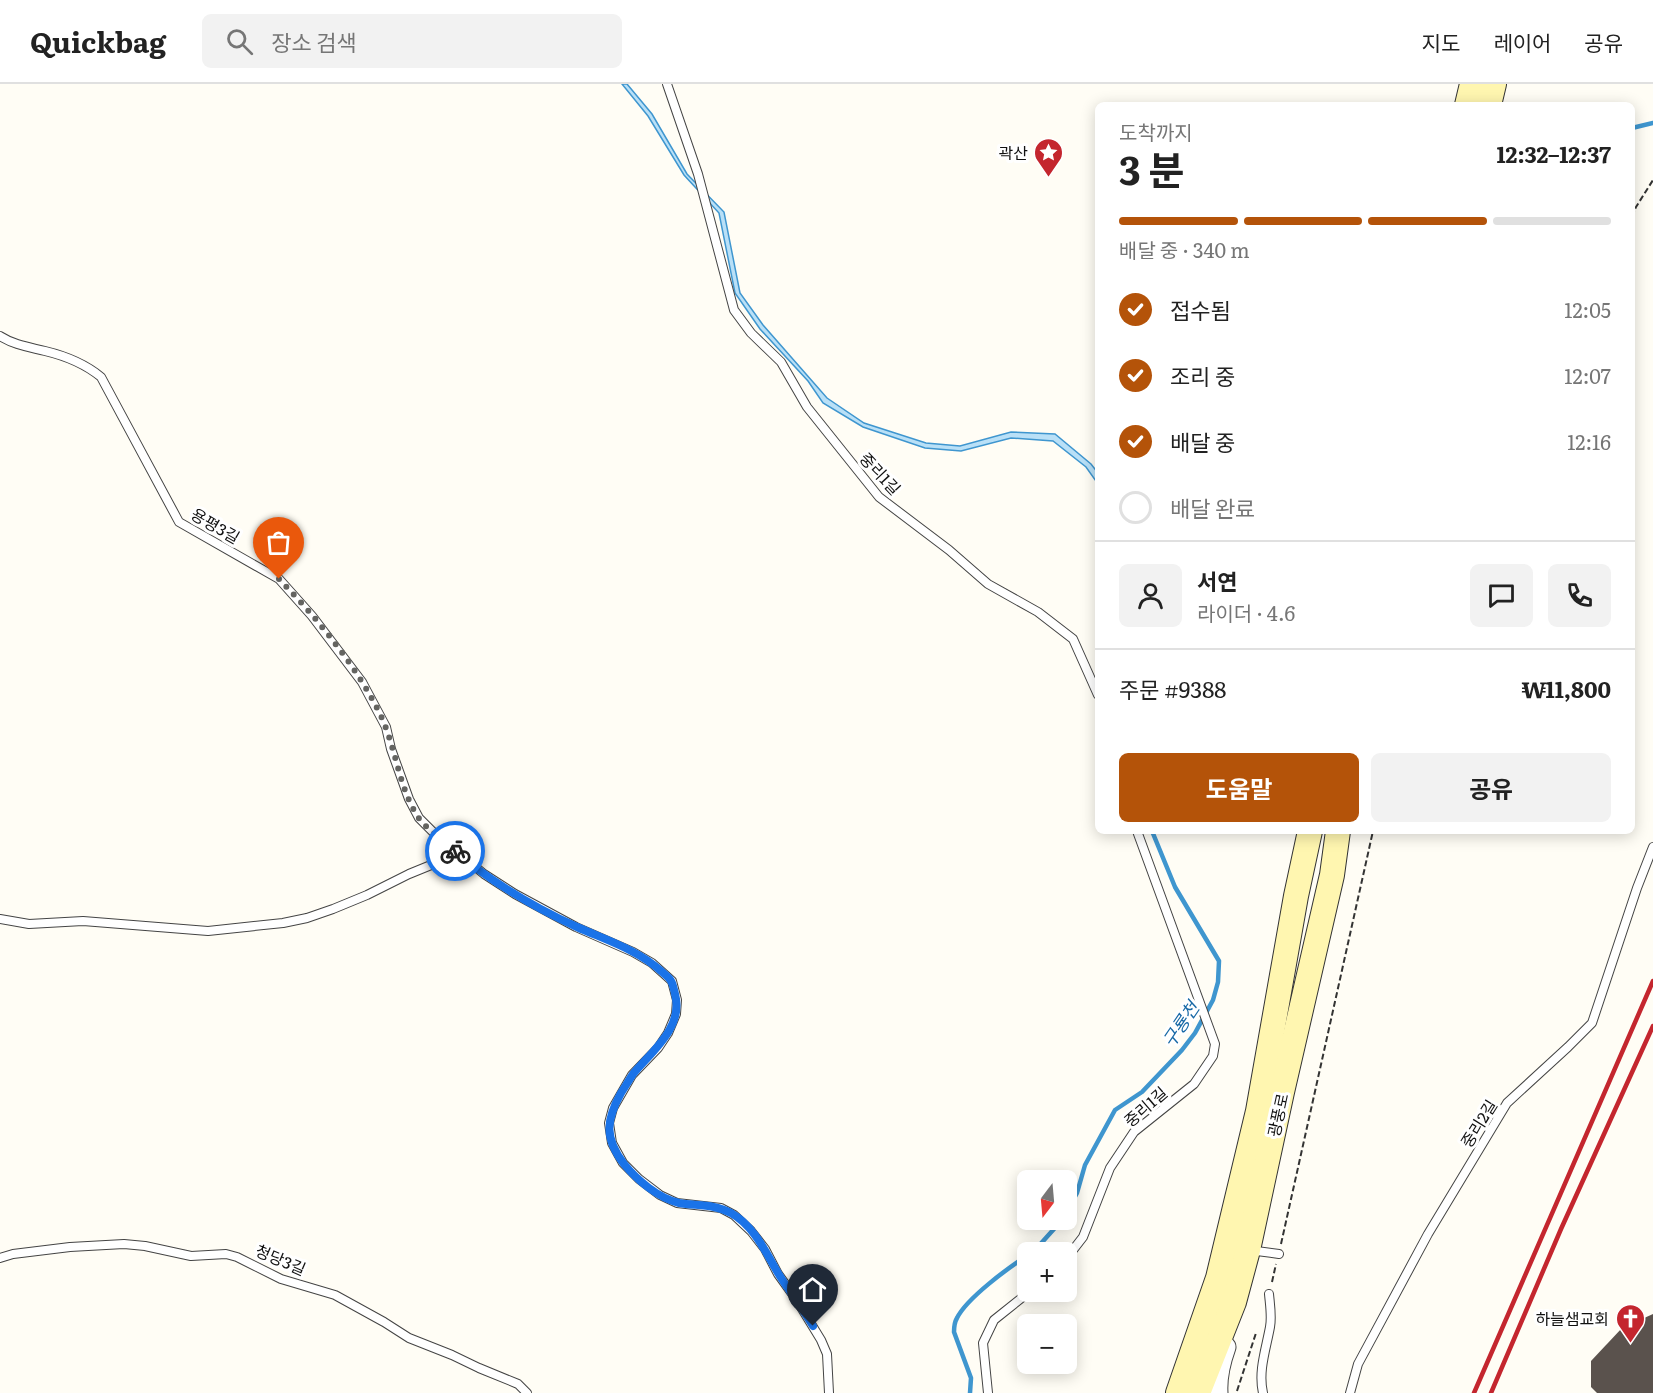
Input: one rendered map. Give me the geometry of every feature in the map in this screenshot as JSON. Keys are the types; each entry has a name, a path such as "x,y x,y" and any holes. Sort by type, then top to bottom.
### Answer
{"main road":[{"path":"1468,102 1472,84"},
{"path":"1490,102 1494,84"},
{"name":"광풍로","path":"1178,1393 1221,1267 1258,1111 1296,896 1309,834"},
{"name":"광풍로","path":"1198,1393 1234,1302 1248,1250 1279,1103 1332,875 1338,834"}],"street":[{"path":"1227,1392 1216,1386 1234,1302"}],"lane":[{"name":"중리1길","path":"667,84 698,174 734,310 751,333 781,362 807,407 879,497 949,550 988,584 1038,612 1072,639 1095,689"},
{"name":"용평3길","path":"0,336 17,344 72,359 90,367 101,377 179,522 279,579 294,594 362,682 386,727 391,749 409,799 419,818 434,833 458,854 515,894 576,927 633,952 652,963 672,981 677,1000 676,1014 668,1033 632,1075 613,1108 609,1123 612,1143 623,1163 660,1196 677,1203 721,1208 734,1215 751,1231 765,1249 778,1274 821,1340 827,1354 829,1393"},
{"name":"중리1길","path":"1077,1245 1083,1237 1110,1168 1134,1132 1194,1084 1213,1056 1215,1044 1138,834"},
{"name":"중리2길","path":"1350,1393 1358,1364 1422,1244 1507,1103 1592,1023 1653,847"},
{"path":"0,919 29,924 83,921 208,931 283,923 307,918 341,906 458,854"},
{"name":"청당3길","path":"0,1258 13,1254 70,1247 124,1244 191,1256 226,1254 237,1257 281,1279 335,1295 409,1338 518,1384 527,1393"},
{"path":"1248,1250 1279,1254"},
{"path":"1263,1393 1261,1382 1265,1347 1271,1324 1269,1294"},
{"path":"988,1393 983,1343 994,1320 1017,1302"}],"path":[{"path":"1635,210 1653,180"},
{"path":"1269,1294 1372,834"},
{"path":"1227,1392 1258,1326"}],"water":[{"path":"622,84 627,84 652,114 687,174 724,212 740,293 763,325 827,398 864,423 926,443 960,446 1011,432 1055,434 1091,464 1095,469 1095,480 1086,467 1053,441 1011,438 961,451 925,448 863,427 823,403 808,381 760,329 735,293 719,213 684,175 648,116"}],"building":[{"name":"하늘샘교회","path":"1653,1314 1653,1393 1597,1393 1591,1387 1591,1361 1622,1328"}],"waterway":[{"name":"구룡천","path":"1635,127 1653,123"},
{"name":"구룡천","path":"1077,1193 1085,1165 1115,1110 1142,1092 1182,1050 1195,1033 1213,1000 1218,982 1219,961 1175,887 1153,834"},
{"name":"구룡천","path":"1042,1242 1053,1230"},
{"name":"구룡천","path":"970,1393 971,1378 954,1332 955,1322 962,1310 979,1293 1017,1263"}],"railway":[{"path":"1474,1393 1653,981"},
{"path":"1491,1393 1561,1229 1653,1026"}],"way so far":[{"path":"279,579 312,616 362,682 386,727 400,777 419,818 455,851"}],"place":[{"name":"곽산","path":"1049,178"},
{"name":"하늘샘교회","path":"1630,1344"}],"route":[{"path":"455,851 484,874 515,894 576,927 633,952 652,963 672,981 677,1000 676,1014 668,1033 632,1075 613,1108 609,1123 612,1143 623,1163 660,1196 677,1203 721,1208 734,1215 765,1249 778,1274 813,1326"}]}
